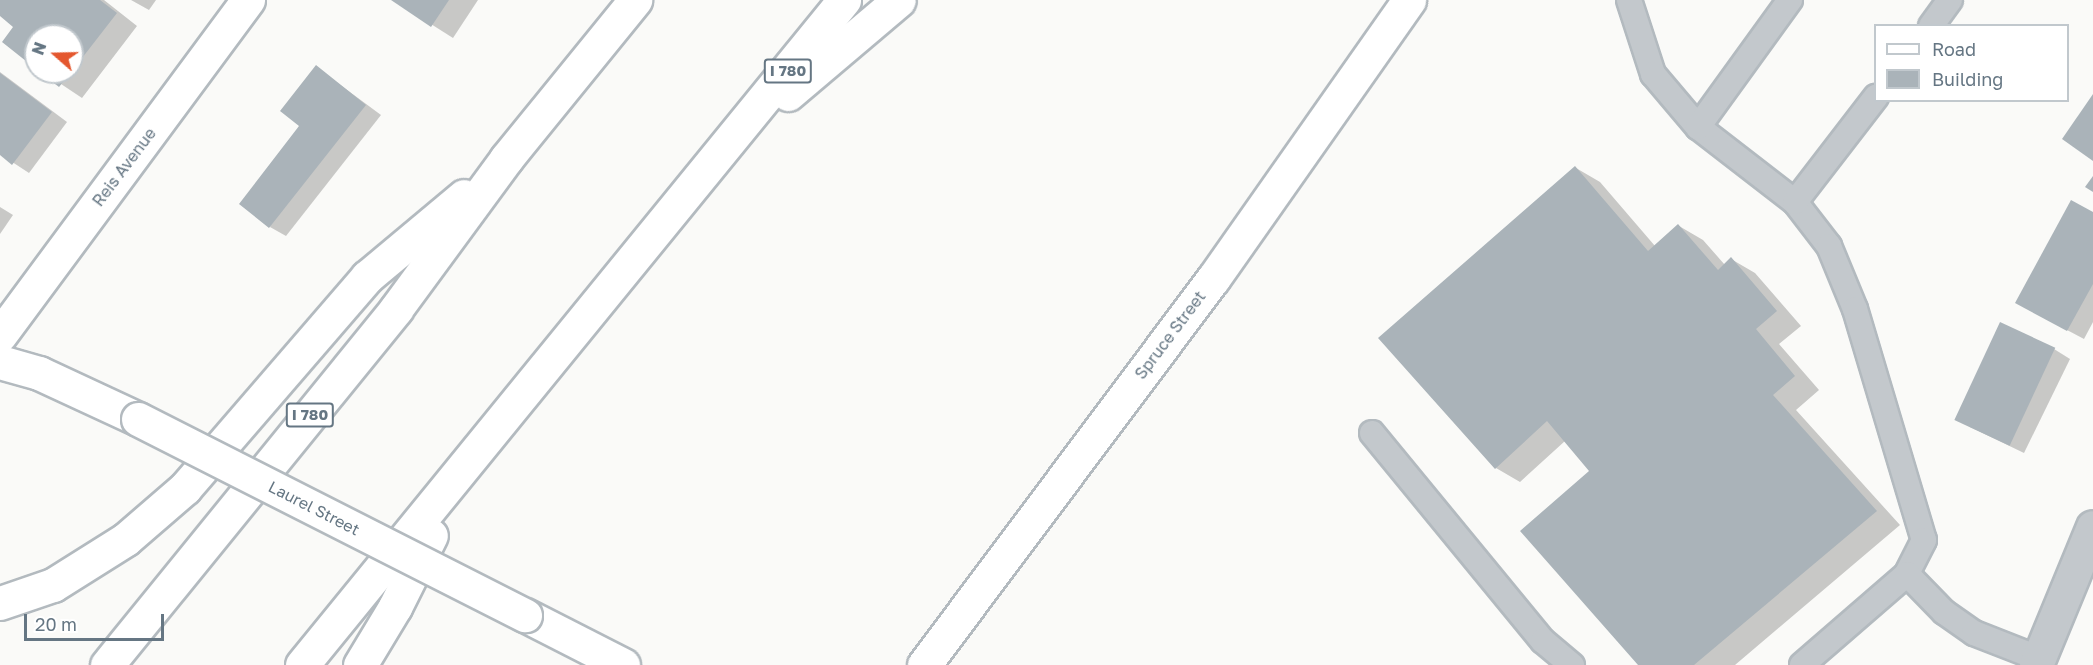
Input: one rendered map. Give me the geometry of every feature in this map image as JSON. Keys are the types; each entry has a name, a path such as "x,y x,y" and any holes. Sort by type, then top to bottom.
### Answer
{"main road":[{"name":"Reis Avenue","path":"0,335 248,0"},
{"name":"I 780","path":"107,665 396,309 506,159 635,0"},
{"name":"I 780","path":"302,665 732,142 844,0"},
{"path":"732,142 899,0"},
{"name":"Spruce Street","path":"924,665 1213,279 1410,0"},
{"path":"0,603 53,585 126,539 176,495 367,278 506,159"},
{"name":"Laurel Street","path":"0,363 39,373 138,419 623,665"},
{"path":"360,665 395,607 465,464"}],"street":[{"path":"2037,662 2093,527"}],"lane":[{"path":"1629,0 1653,74 1698,127 1795,202 1829,246 1855,309 1924,540 1907,574 1802,665"},
{"path":"1698,127 1790,0"},
{"path":"1932,24 1950,0"},
{"path":"1795,202 1874,98"},
{"path":"1372,434 1543,640 1572,665"},
{"path":"1907,574 1944,612 1974,633 2037,662"}],"building":[{"path":"0,0 100,0 117,13 84,56 84,24 24,24 24,59 2,42 13,27 0,16"},
{"path":"391,0 449,0 431,27"},
{"path":"316,65 366,105 269,228 239,204 299,126 280,111"},
{"path":"0,73 52,112 12,165 0,155"},
{"path":"2093,94 2093,161 2062,139"},
{"path":"1575,166 1648,251 1678,224 1718,270 1731,257 1777,311 1756,329 1795,376 1773,395 1877,511 1694,665 1638,665 1520,531 1589,471 1547,421 1495,469 1378,338"},
{"path":"2093,176 2093,192 2085,187"},
{"path":"2071,200 2093,212 2093,284 2067,331 2015,303"},
{"path":"2000,322 2055,348 2010,446 1954,420"}]}
